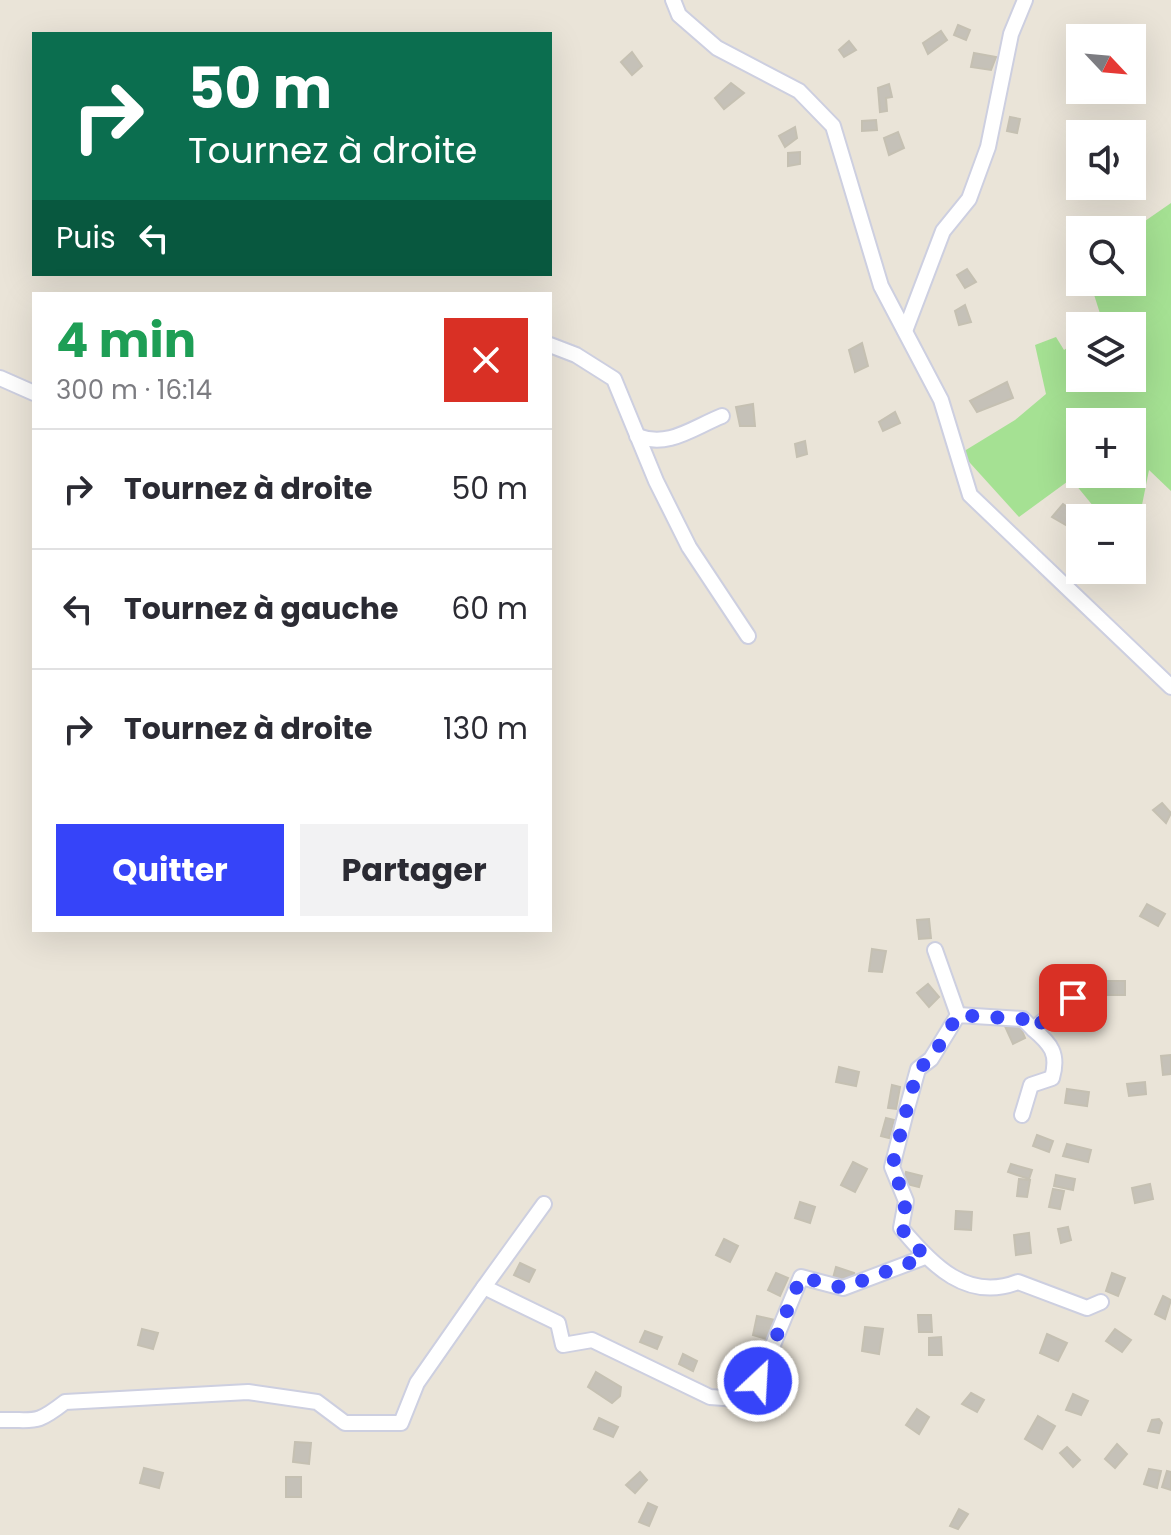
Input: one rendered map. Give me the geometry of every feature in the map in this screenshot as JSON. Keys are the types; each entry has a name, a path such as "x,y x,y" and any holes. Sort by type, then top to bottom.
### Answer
{"street":[{"path":"673,0 679,15 717,48 799,91 833,126 881,286 941,400 970,495 1171,687"},
{"path":"905,331 943,231 969,199 974,186 988,147 1011,34 1025,0"},
{"path":"552,346 576,355 614,379 689,547 748,636"},
{"path":"0,378 32,392"},
{"path":"637,436 652,442 673,440 722,416"},
{"path":"935,950 958,1015"},
{"path":"1033,1029 1092,983"},
{"path":"958,1015 1023,1019 1054,1049 1056,1065 1052,1078 1031,1085 1022,1115"},
{"path":"958,1015 931,1059 918,1069 892,1167 906,1201 901,1228 925,1257 964,1283 996,1291 1018,1282 1087,1308 1101,1302"},
{"path":"0,1420 29,1423 45,1417 65,1402 248,1392 317,1402 345,1423 401,1423 417,1383 544,1204"},
{"path":"484,1287 558,1323 563,1345 592,1340 710,1397 738,1399 758,1381 801,1277 843,1288 925,1257"}],"green space":[{"path":"1171,203 1171,491 1149,470 1146,485 1146,408 1066,408 1066,483 1019,517 961,453 1015,420 1046,394 1035,345 1056,337 1064,350 1066,349 1066,392 1146,392 1146,312 1100,312 1094,296 1146,296 1146,220"},
{"path":"1078,488 1145,488 1142,504 1092,504"}],"building":[{"path":"958,25 970,30 966,40 954,35"},
{"path":"941,31 947,40 928,54 923,43"},
{"path":"849,41 856,50 844,57 839,50"},
{"path":"632,52 642,66 632,75 621,62"},
{"path":"974,53 996,57 991,70 971,67"},
{"path":"731,83 744,93 724,109 715,98"},
{"path":"889,84 892,97 886,98 887,111 880,112 878,88"},
{"path":"1010,117 1020,119 1017,133 1007,131"},
{"path":"876,120 877,130 862,131 862,121"},
{"path":"795,127 797,138 785,147 779,136"},
{"path":"898,132 904,148 889,155 884,138"},
{"path":"800,152 800,164 788,166 788,153"},
{"path":"967,269 976,282 965,288 957,275"},
{"path":"965,305 971,322 959,325 955,311"},
{"path":"862,343 868,366 855,372 849,350"},
{"path":"1007,382 1013,398 977,412 970,401"},
{"path":"753,404 755,426 740,426 736,407"},
{"path":"895,412 900,423 883,431 879,422"},
{"path":"805,441 807,454 797,457 795,444"},
{"path":"1063,504 1066,506 1066,525 1052,517"},
{"path":"1162,803 1171,813 1166,823 1153,810"},
{"path":"1147,904 1165,914 1158,926 1140,916"},
{"path":"929,919 931,938 919,939 917,920"},
{"path":"872,949 886,951 882,972 869,971"},
{"path":"1103,981 1125,981 1125,995 1103,995"},
{"path":"928,984 939,997 929,1007 917,993"},
{"path":"1017,1019 1025,1038 1013,1044 1004,1024"},
{"path":"1171,1055 1171,1074 1163,1075 1161,1056"},
{"path":"839,1067 859,1072 856,1086 836,1082"},
{"path":"1145,1082 1146,1094 1129,1096 1127,1084"},
{"path":"892,1085 900,1087 896,1109 888,1108"},
{"path":"1067,1089 1089,1092 1087,1106 1065,1103"},
{"path":"886,1118 894,1120 889,1138 881,1136"},
{"path":"1037,1135 1053,1141 1049,1152 1033,1146"},
{"path":"1067,1144 1091,1150 1088,1162 1063,1156"},
{"path":"853,1162 867,1169 855,1192 841,1185"},
{"path":"1011,1164 1032,1170 1029,1179 1008,1172"},
{"path":"906,1172 922,1176 919,1187 903,1183"},
{"path":"1056,1175 1075,1179 1073,1190 1054,1186"},
{"path":"1019,1179 1030,1180 1027,1197 1017,1196"},
{"path":"1150,1184 1153,1199 1135,1203 1132,1188"},
{"path":"1053,1189 1064,1191 1060,1209 1049,1207"},
{"path":"800,1202 815,1207 810,1223 795,1218"},
{"path":"956,1211 972,1212 971,1230 955,1229"},
{"path":"1068,1227 1071,1240 1061,1243 1058,1229"},
{"path":"1029,1233 1031,1253 1016,1255 1014,1235"},
{"path":"724,1239 738,1246 730,1262 716,1255"},
{"path":"520,1263 535,1270 529,1282 514,1275"},
{"path":"836,1267 854,1273 852,1283 833,1278"},
{"path":"776,1273 788,1278 780,1296 768,1290"},
{"path":"1112,1273 1125,1278 1118,1296 1106,1291"},
{"path":"1163,1296 1171,1300 1165,1319 1155,1314"},
{"path":"918,1315 931,1315 932,1332 919,1332"},
{"path":"757,1316 775,1320 770,1340 753,1335"},
{"path":"865,1327 883,1329 879,1354 862,1351"},
{"path":"142,1329 158,1333 153,1349 138,1345"},
{"path":"1115,1329 1131,1340 1122,1352 1106,1341"},
{"path":"645,1331 662,1337 657,1349 640,1342"},
{"path":"1047,1334 1067,1343 1058,1361 1040,1353"},
{"path":"941,1337 942,1355 929,1355 929,1338"},
{"path":"683,1354 697,1361 693,1371 679,1364"},
{"path":"732,1365 751,1368 748,1385 730,1382"},
{"path":"596,1372 621,1387 620,1396 612,1403 588,1387"},
{"path":"971,1393 984,1400 977,1412 962,1404"},
{"path":"1073,1394 1088,1401 1081,1415 1066,1410"},
{"path":"917,1409 929,1417 919,1434 906,1425"},
{"path":"1038,1416 1055,1426 1042,1449 1025,1439"},
{"path":"599,1418 618,1427 613,1437 594,1429"},
{"path":"1159,1419 1162,1423 1159,1433 1148,1431 1152,1420"},
{"path":"295,1442 311,1443 309,1464 293,1462"},
{"path":"1117,1444 1127,1454 1115,1468 1105,1459"},
{"path":"1067,1447 1080,1460 1073,1467 1060,1453"},
{"path":"144,1468 163,1473 159,1488 140,1483"},
{"path":"1149,1469 1161,1471 1157,1488 1144,1484"},
{"path":"1167,1471 1171,1472 1171,1490 1162,1487"},
{"path":"640,1472 647,1480 635,1493 626,1485"},
{"path":"286,1477 301,1477 301,1497 286,1497"},
{"path":"648,1503 657,1507 649,1526 639,1522"},
{"path":"959,1509 968,1514 958,1529 950,1526"}],"route":[{"path":"758,1381 782,1330 801,1277 843,1288 925,1257 901,1228 906,1201 892,1167 918,1069 931,1059 958,1015 1023,1019 1033,1029 1073,998"}]}
